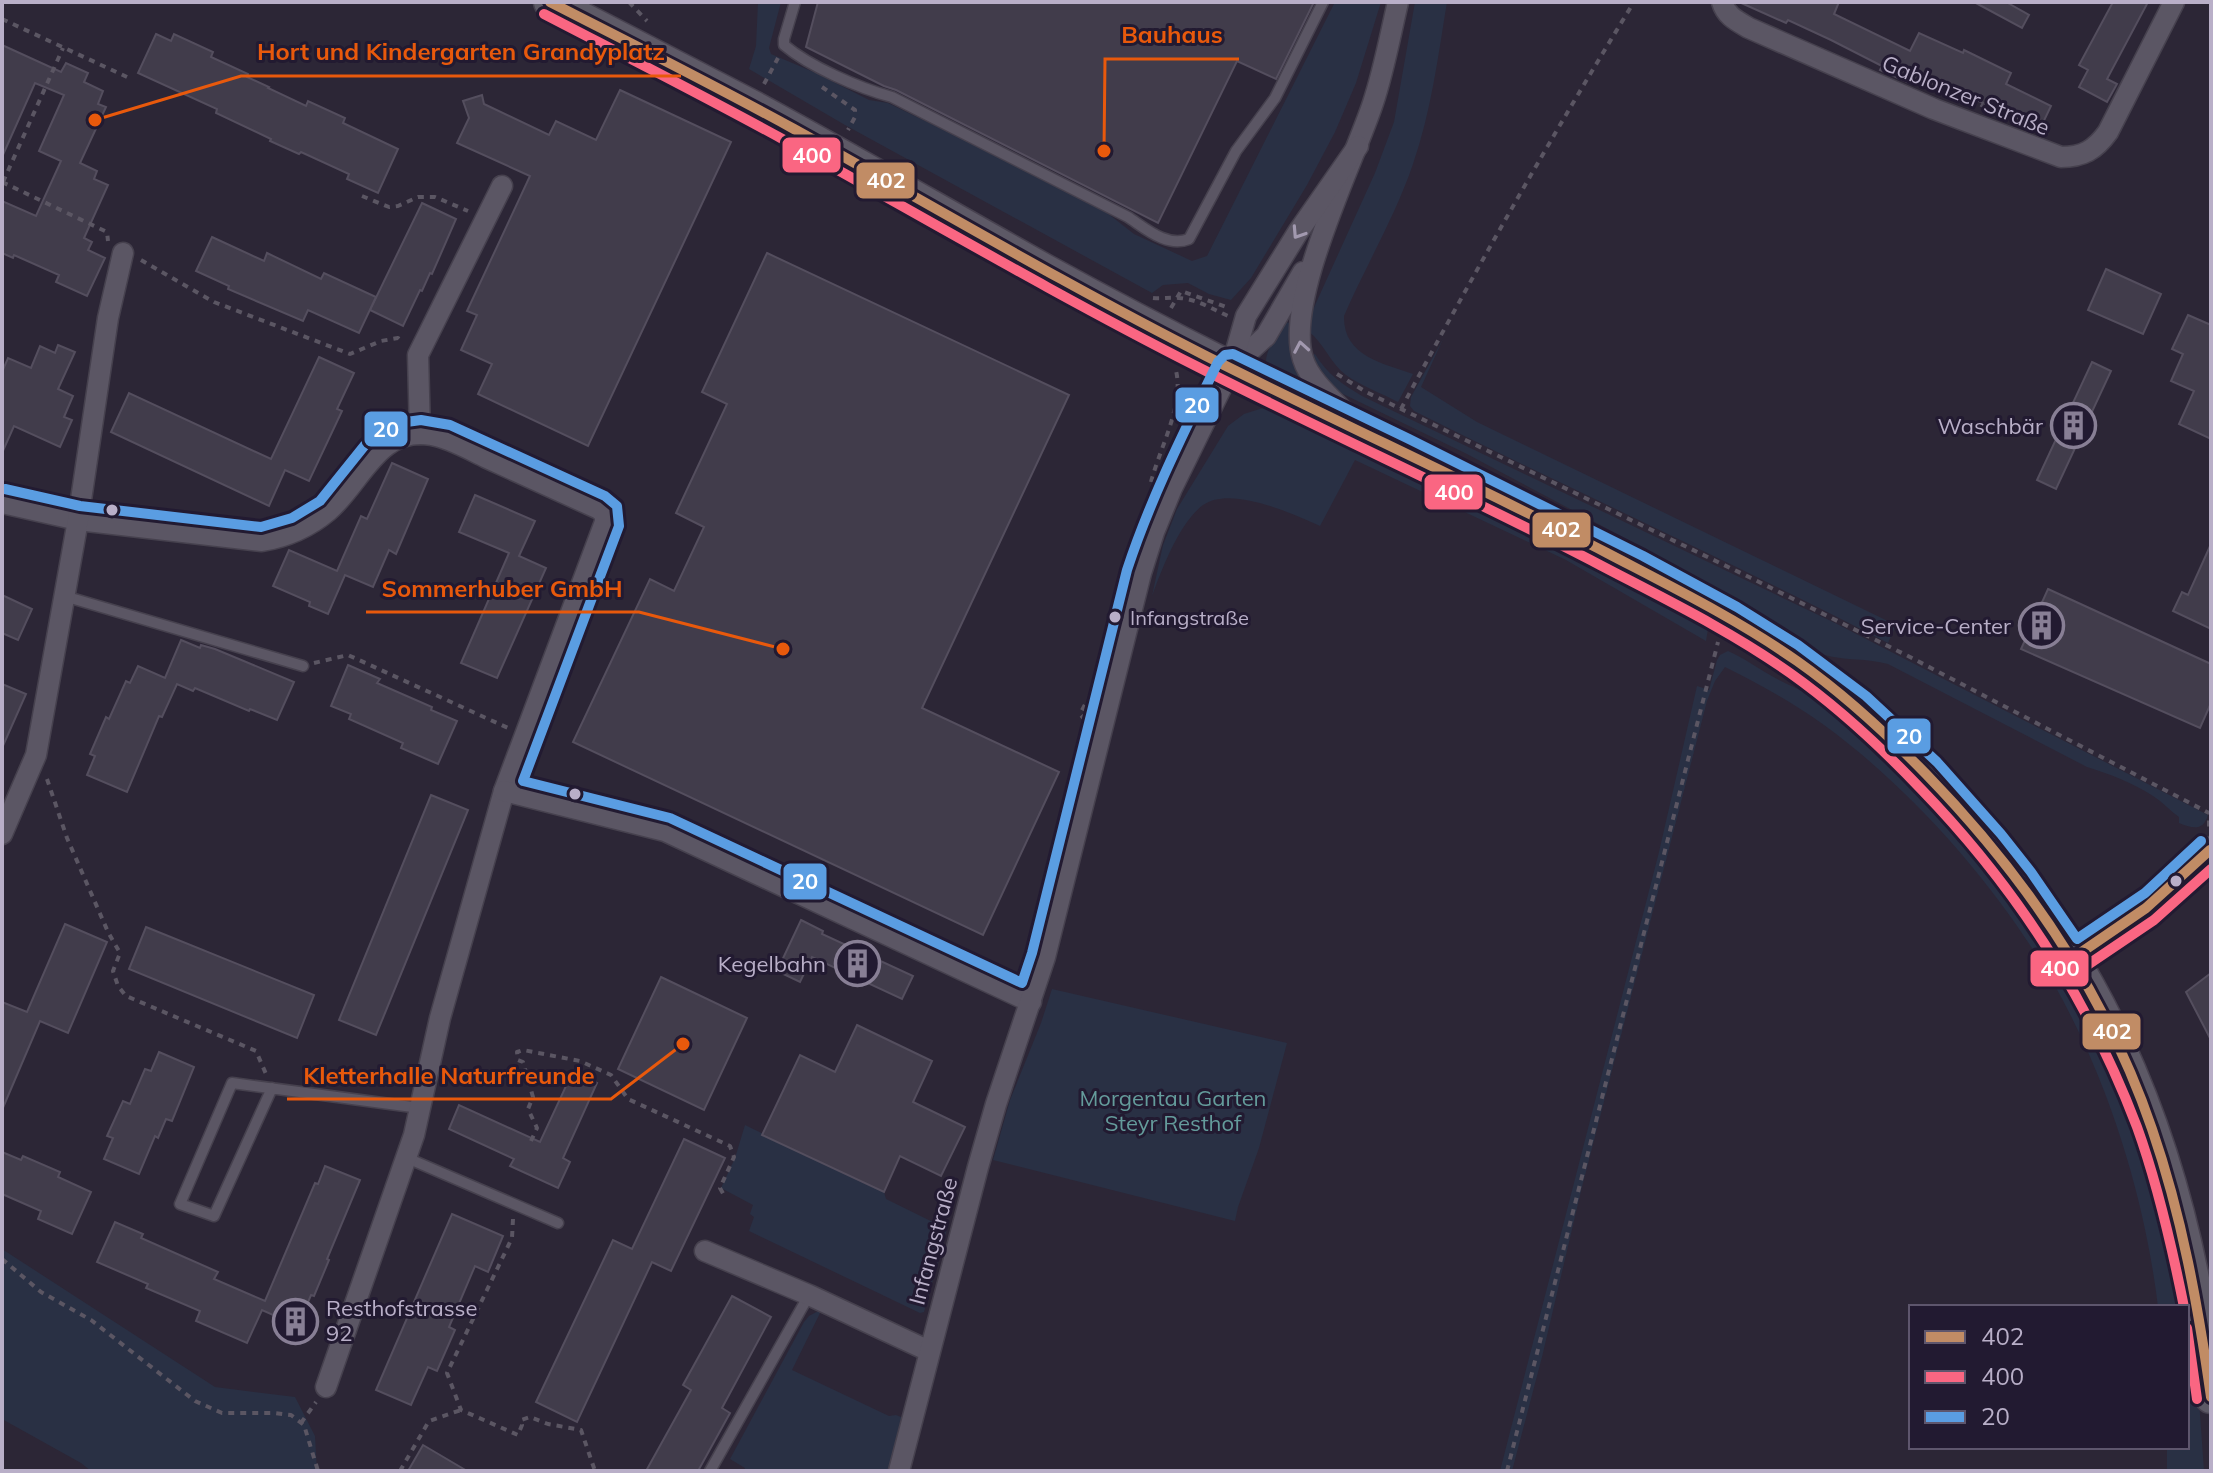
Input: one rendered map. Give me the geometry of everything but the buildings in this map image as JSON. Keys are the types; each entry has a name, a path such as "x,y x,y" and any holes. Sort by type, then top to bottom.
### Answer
{"main road":[{"path":"550,2 756,109 1036,266 1231,368 1602,551 1730,618 1781,649 1872,721 1929,774 1974,822 2009,866 2047,917 2108,1022 2132,1074 2167,1168 2200,1307 2211,1397"}],"street":[{"path":"1362,431 1313,377 1302,356 1299,317 1320,240 1374,100 1398,2"},
{"name":"Gablonzer Straße","path":"1722,2 1732,19 1749,28 1934,109 2061,157 2075,157 2099,145 2174,2"},
{"path":"1231,368 1242,324 1298,232 1358,146"},
{"path":"420,434 418,355 502,186"},
{"path":"1231,368 1266,336 1320,240"},
{"path":"2,834 36,755 78,520 108,318 123,253"},
{"name":"Infangstraße","path":"899,1471 981,1155 1045,957 1141,573 1172,488 1231,368"},
{"path":"2,503 78,520 262,541 284,538 330,510 389,442 420,434 457,444 605,514 605,522 504,791 440,1018 407,1158 326,1387"},
{"path":"504,791 665,831 1031,1002"},
{"path":"2073,958 2154,904 2211,850"},
{"path":"705,1251 929,1351"}],"lane":[{"path":"795,2 784,45 796,55 868,90 892,97 1128,217 1152,233 1181,242 1189,239 1236,151 1275,98 1323,2"},
{"path":"64,596 303,666"},
{"path":"272,1088 214,1216 180,1204 232,1083 272,1088 420,1108"},
{"path":"407,1158 558,1223"},
{"path":"710,1471 809,1295"}],"path":[{"path":"629,2 650,23"},
{"path":"1401,409 1546,150 1634,2"},
{"path":"2,19 127,77"},
{"path":"764,84 784,45"},
{"path":"63,48 2,182 107,232 108,246 149,264 214,302 350,354 381,341 398,338 418,355"},
{"path":"796,55 804,75 855,110 848,130 836,124"},
{"path":"757,82 776,90"},
{"path":"362,196 389,207 418,197 435,197 484,221"},
{"path":"1151,298 1177,297 1197,301 1242,324"},
{"path":"1149,491 1179,394 1174,365"},
{"path":"1332,370 1366,392 1893,649 2209,813"},
{"path":"1507,1471 1705,684 1718,640 1730,618"},
{"path":"303,666 348,655 525,736"},
{"path":"1090,696 1080,714 1102,738"},
{"path":"36,755 45,772 67,838 120,953 113,971 118,986 126,996 256,1051 272,1088"},
{"path":"531,1141 537,1128 528,1109 533,1097 523,1062 518,1060 517,1052 523,1050 580,1061 611,1075 628,1099 730,1146 734,1157 720,1188 725,1197"},
{"path":"461,1410 447,1373 512,1238 515,1204"},
{"path":"2,1259 41,1292 91,1320 195,1401 222,1413 291,1415 304,1425 318,1471"},
{"path":"400,1471 429,1421 461,1410 518,1435 521,1420 530,1417 581,1430 595,1471"}],"green space":[{"path":"758,2 781,2 769,48 771,54 869,100 888,103 958,137 1106,212 1134,234 1192,261 1207,256 1335,2 1381,2 1356,83 1335,132 1251,278 1231,300 1209,294 1188,283 1163,285 1152,293 749,69 756,46"},
{"path":"1415,2 1447,2 1429,104 1406,184 1344,316 1345,330 1357,349 1377,361 1413,374 1398,402 1346,375 1308,331 1311,314 1375,173 1394,122"},
{"path":"1285,322 1290,323 1291,351 1301,377 1301,381 1297,382 1266,366 1269,349"},
{"path":"1443,339 1421,387 1477,422 1896,625 1888,643 1414,411 1410,406 1411,397"},
{"path":"1315,354 1336,378 1362,396 1835,623 2208,815 2206,820 2196,827 2179,823 2179,817 2157,798 2137,787 2087,767 1888,664 1824,655 1677,566 1467,454 1343,394 1321,372 1311,356"},
{"path":"1263,408 1285,415 1587,564 1708,629 1706,641 1566,560 1355,460 1320,526 1245,500 1229,498 1203,505 1179,535 1152,596 1163,545 1177,509 1228,426 1244,414"},
{"path":"1728,651 1744,659 1818,700 1847,722 1934,806 2014,902 2050,954 2112,1065 2156,1179 2187,1305 2158,1305 2144,1224 2108,1101 2055,986 2008,914 1952,844 1890,779 1812,717 1725,667 1707,701 1512,1471 1500,1471 1659,852 1697,686 1709,690 1720,655"},
{"name":"Morgentau Garten Steyr Resthof","path":"1052,989 1287,1043 1259,1148 1235,1221 993,1160 1010,1100"},
{"path":"745,1125 884,1192 886,1199 947,1229 924,1312 920,1313 749,1231 754,1217 750,1214 753,1205 721,1188 735,1158"},
{"path":"2,1249 215,1387 295,1397 315,1436 317,1471 91,1471 2,1419"},
{"path":"822,1309 792,1370 889,1416 906,1419 893,1471 744,1471 745,1468 730,1459 804,1322"},
{"path":"2189,1317 2204,1471 2167,1471 2167,1449 2189,1449"}],"transit line":[{"name":"402","path":"550,2 764,113 1154,329 1680,591 1774,646 1848,700 1926,774 1997,854 2059,939 2111,1031 2133,1079 2163,1162 2195,1295 2211,1397"},
{"name":"400","path":"544,14 756,125 1146,340 1673,603 1768,658 1825,700 1890,758 1956,827 2019,905 2072,989 2118,1080 2137,1127 2164,1216 2184,1305"},
{"name":"20","path":"5,489 80,506 261,527 292,518 320,501 365,445 380,432 399,423 421,420 450,425 605,496 617,506 619,526 523,781 670,818 1022,983 1136,543 1218,362 1225,355 1233,354 1643,556 1737,607 1798,645 1866,696 1937,762 2001,834 2077,939 2145,893 2201,841"},
{"name":"402","path":"2073,958 2146,908 2210,850"},
{"name":"400","path":"2080,970 2154,920 2211,869"},
{"name":"400","path":"2189,1342 2197,1399"}],"place":[{"name":"Hort und Kindergarten Grandyplatz","path":"95,120"},
{"name":"Bauhaus","path":"1104,151"},
{"name":"Waschbär","path":"2074,426"},
{"name":"Infangstraße","path":"1115,617"},
{"name":"Service-Center","path":"2042,626"},
{"name":"Sommerhuber GmbH","path":"783,649"},
{"name":"Kegelbahn","path":"857,964"},
{"name":"Kletterhalle Naturfreunde","path":"683,1044"},
{"name":"Resthofstrasse 92","path":"295,1321"}]}
